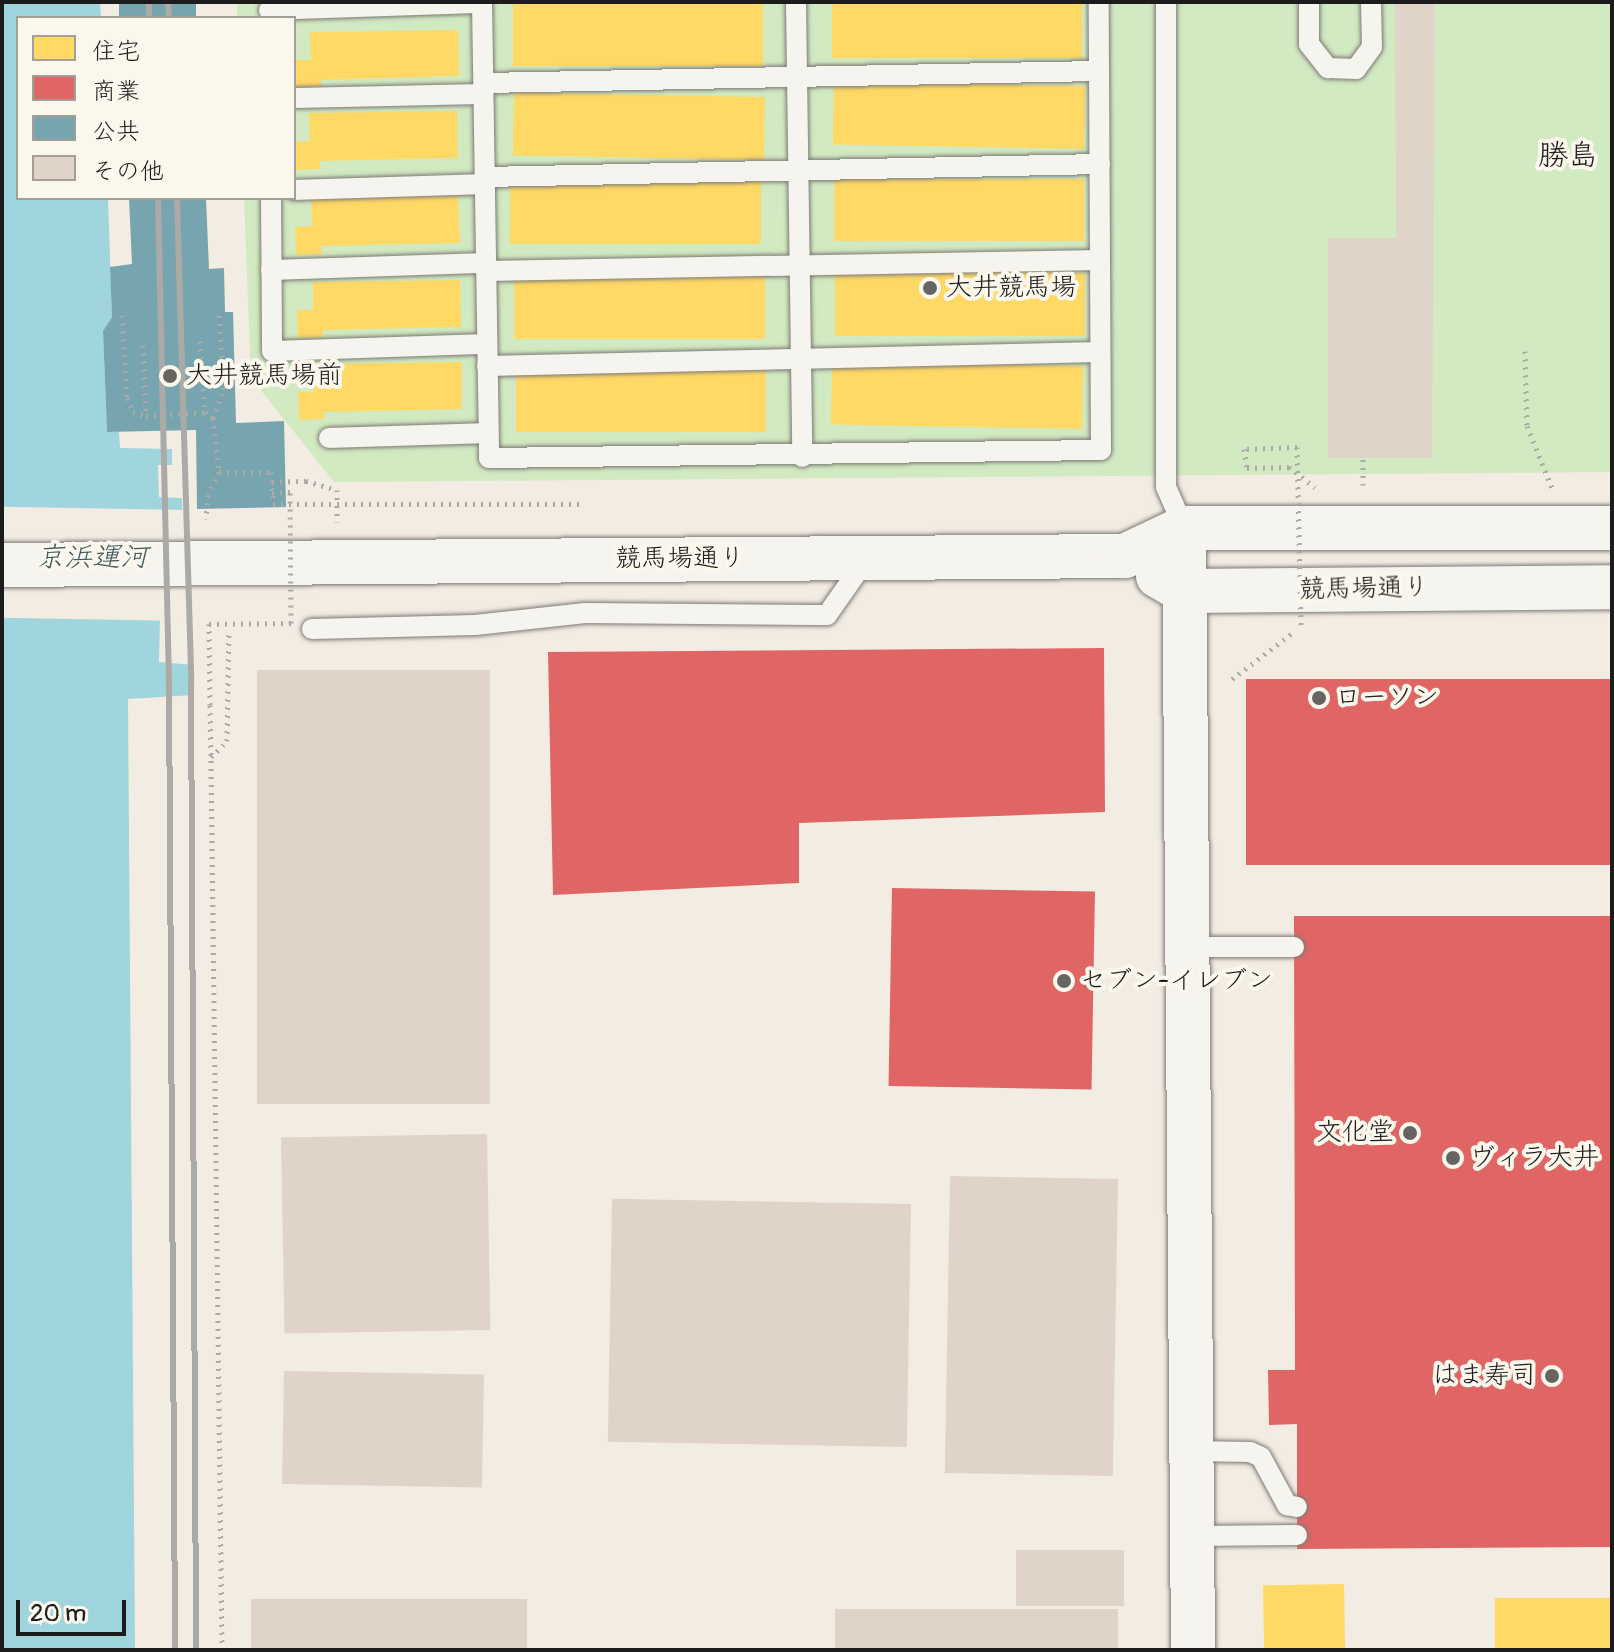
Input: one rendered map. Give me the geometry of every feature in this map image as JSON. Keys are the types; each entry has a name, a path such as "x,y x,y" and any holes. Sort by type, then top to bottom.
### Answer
{"street":[{"name":"競馬場通り","path":"2,565 1125,556 1184,528 1612,528"},
{"path":"1184,528 1193,1650"},
{"path":"1125,556 1184,591"},
{"name":"競馬場通り","path":"1184,591 1612,587"}],"lane":[{"path":"796,2 802,457"},
{"path":"269,10 482,3 489,458 802,457 1101,450 1099,2"},
{"path":"1166,2 1166,487 1184,528"},
{"path":"1309,2 1309,44 1328,68 1356,69 1372,47 1371,2"},
{"path":"296,98 797,77 1099,71"},
{"path":"296,190 485,180 1100,164"},
{"path":"271,200 272,351 487,344"},
{"path":"271,270 1100,260"},
{"path":"487,366 1100,352"},
{"path":"329,438 488,433"},
{"path":"312,629 475,625 585,613 827,615 867,558"},
{"path":"1188,947 1294,947"},
{"path":"1192,1451 1250,1452 1261,1457 1287,1505 1297,1507"},
{"path":"1192,1536 1297,1535"}],"path":[{"path":"206,519 208,495 219,472 213,418 224,389 219,312"},
{"path":"122,315 127,398 133,412 146,416 205,412 213,418"},
{"path":"200,341 205,412"},
{"path":"143,345 146,416"},
{"path":"1525,351 1527,426 1552,489"},
{"path":"1232,679 1301,627 1297,447 1244,449 1247,468 1289,467 1315,487"},
{"path":"1363,458 1363,485"},
{"path":"219,472 271,472 273,504 582,504"},
{"path":"272,482 306,481 337,490 337,522"},
{"path":"222,1650 209,624 291,623 290,492 272,493"},
{"path":"211,757 227,741 229,630"}],"green space":[{"name":"大井競馬場","path":"237,2 1612,2 1612,472 334,482 251,378 244,200 296,200 296,16 237,16"}],"water":[{"name":"京浜運河","path":"2,2 100,2 101,16 16,16 16,200 108,200 112,317 103,331 107,432 119,432 120,448 172,449 172,465 158,465 159,497 182,498 184,618 160,617 159,662 194,665 194,695 128,699 135,1650 2,1650"}],"pier":[{"path":"2,507 187,510 185,621 2,618"}],"building: 住宅":[{"path":"832,2 1082,2 1082,58 832,58"},
{"path":"513,3 763,3 763,66 513,66"},
{"path":"458,30 459,76 321,80 321,87 296,88 296,60 311,60 310,32"},
{"path":"834,82 1085,86 1084,149 833,145"},
{"path":"514,93 765,97 764,160 513,156"},
{"path":"457,111 458,158 320,161 320,169 296,170 296,142 310,141 309,113"},
{"path":"834,179 1084,179 1084,241 834,241"},
{"path":"510,181 761,181 761,244 510,244"},
{"path":"458,196 460,243 321,246 322,254 296,255 295,227 312,226 311,198"},
{"path":"835,273 1085,273 1085,336 835,336"},
{"path":"514,276 765,276 765,339 514,339"},
{"path":"460,280 461,327 323,330 323,337 298,338 297,310 313,310 313,282"},
{"path":"462,362 462,409 324,412 324,419 299,420 298,392 314,392 314,364"},
{"path":"832,362 1083,366 1082,429 831,425"},
{"path":"516,370 766,370 766,432 516,432"},
{"path":"1344,1584 1345,1650 1264,1650 1263,1585"},
{"path":"1495,1598 1612,1598 1612,1650 1495,1650"}],"building: 商業":[{"path":"1104,648 1105,812 799,823 799,883 553,895 548,652"},
{"path":"1246,679 1612,679 1612,865 1246,865"},
{"path":"892,888 1095,892 1092,1090 889,1086"},
{"name":"ヴィラ大井","path":"1294,916 1612,916 1612,1547 1297,1549 1297,1424 1269,1425 1268,1370 1295,1370"}],"building: 公共":[{"path":"119,2 196,2 196,16 119,16"},
{"name":"大井競馬場前","path":"129,200 206,200 209,269 224,268 225,312 233,312 236,423 284,421 286,507 197,509 196,430 107,432 103,331 112,317 110,267 132,264"}],"building: その他":[{"path":"1395,2 1435,2 1432,458 1328,458 1328,238 1396,238"},
{"path":"257,670 490,670 490,1104 257,1104"},
{"path":"487,1134 490,1330 284,1334 281,1138"},
{"path":"950,1176 1118,1179 1113,1476 945,1473"},
{"path":"612,1199 911,1204 907,1447 608,1442"},
{"path":"284,1371 484,1374 482,1487 282,1484"},
{"path":"1016,1550 1124,1550 1124,1606 1016,1606"},
{"path":"251,1599 527,1599 527,1650 251,1650"},
{"path":"835,1609 1118,1609 1118,1650 835,1650"}],"railway":[{"path":"149,2 149,16"},
{"path":"168,2 169,16"},
{"path":"158,200 169,684 175,1650"},
{"path":"177,200 191,681 196,1650"}],"place":[{"name":"大井競馬場","path":"930,288"},
{"name":"大井競馬場前","path":"170,376"},
{"name":"ローソン","path":"1319,698"},
{"name":"セブン-イレブン","path":"1064,981"},
{"name":"文化堂","path":"1410,1133"},
{"name":"ヴィラ大井","path":"1453,1158"},
{"name":"はま寿司","path":"1552,1376"}],"district":[{"name":"勝島","path":"1568,156"}]}
